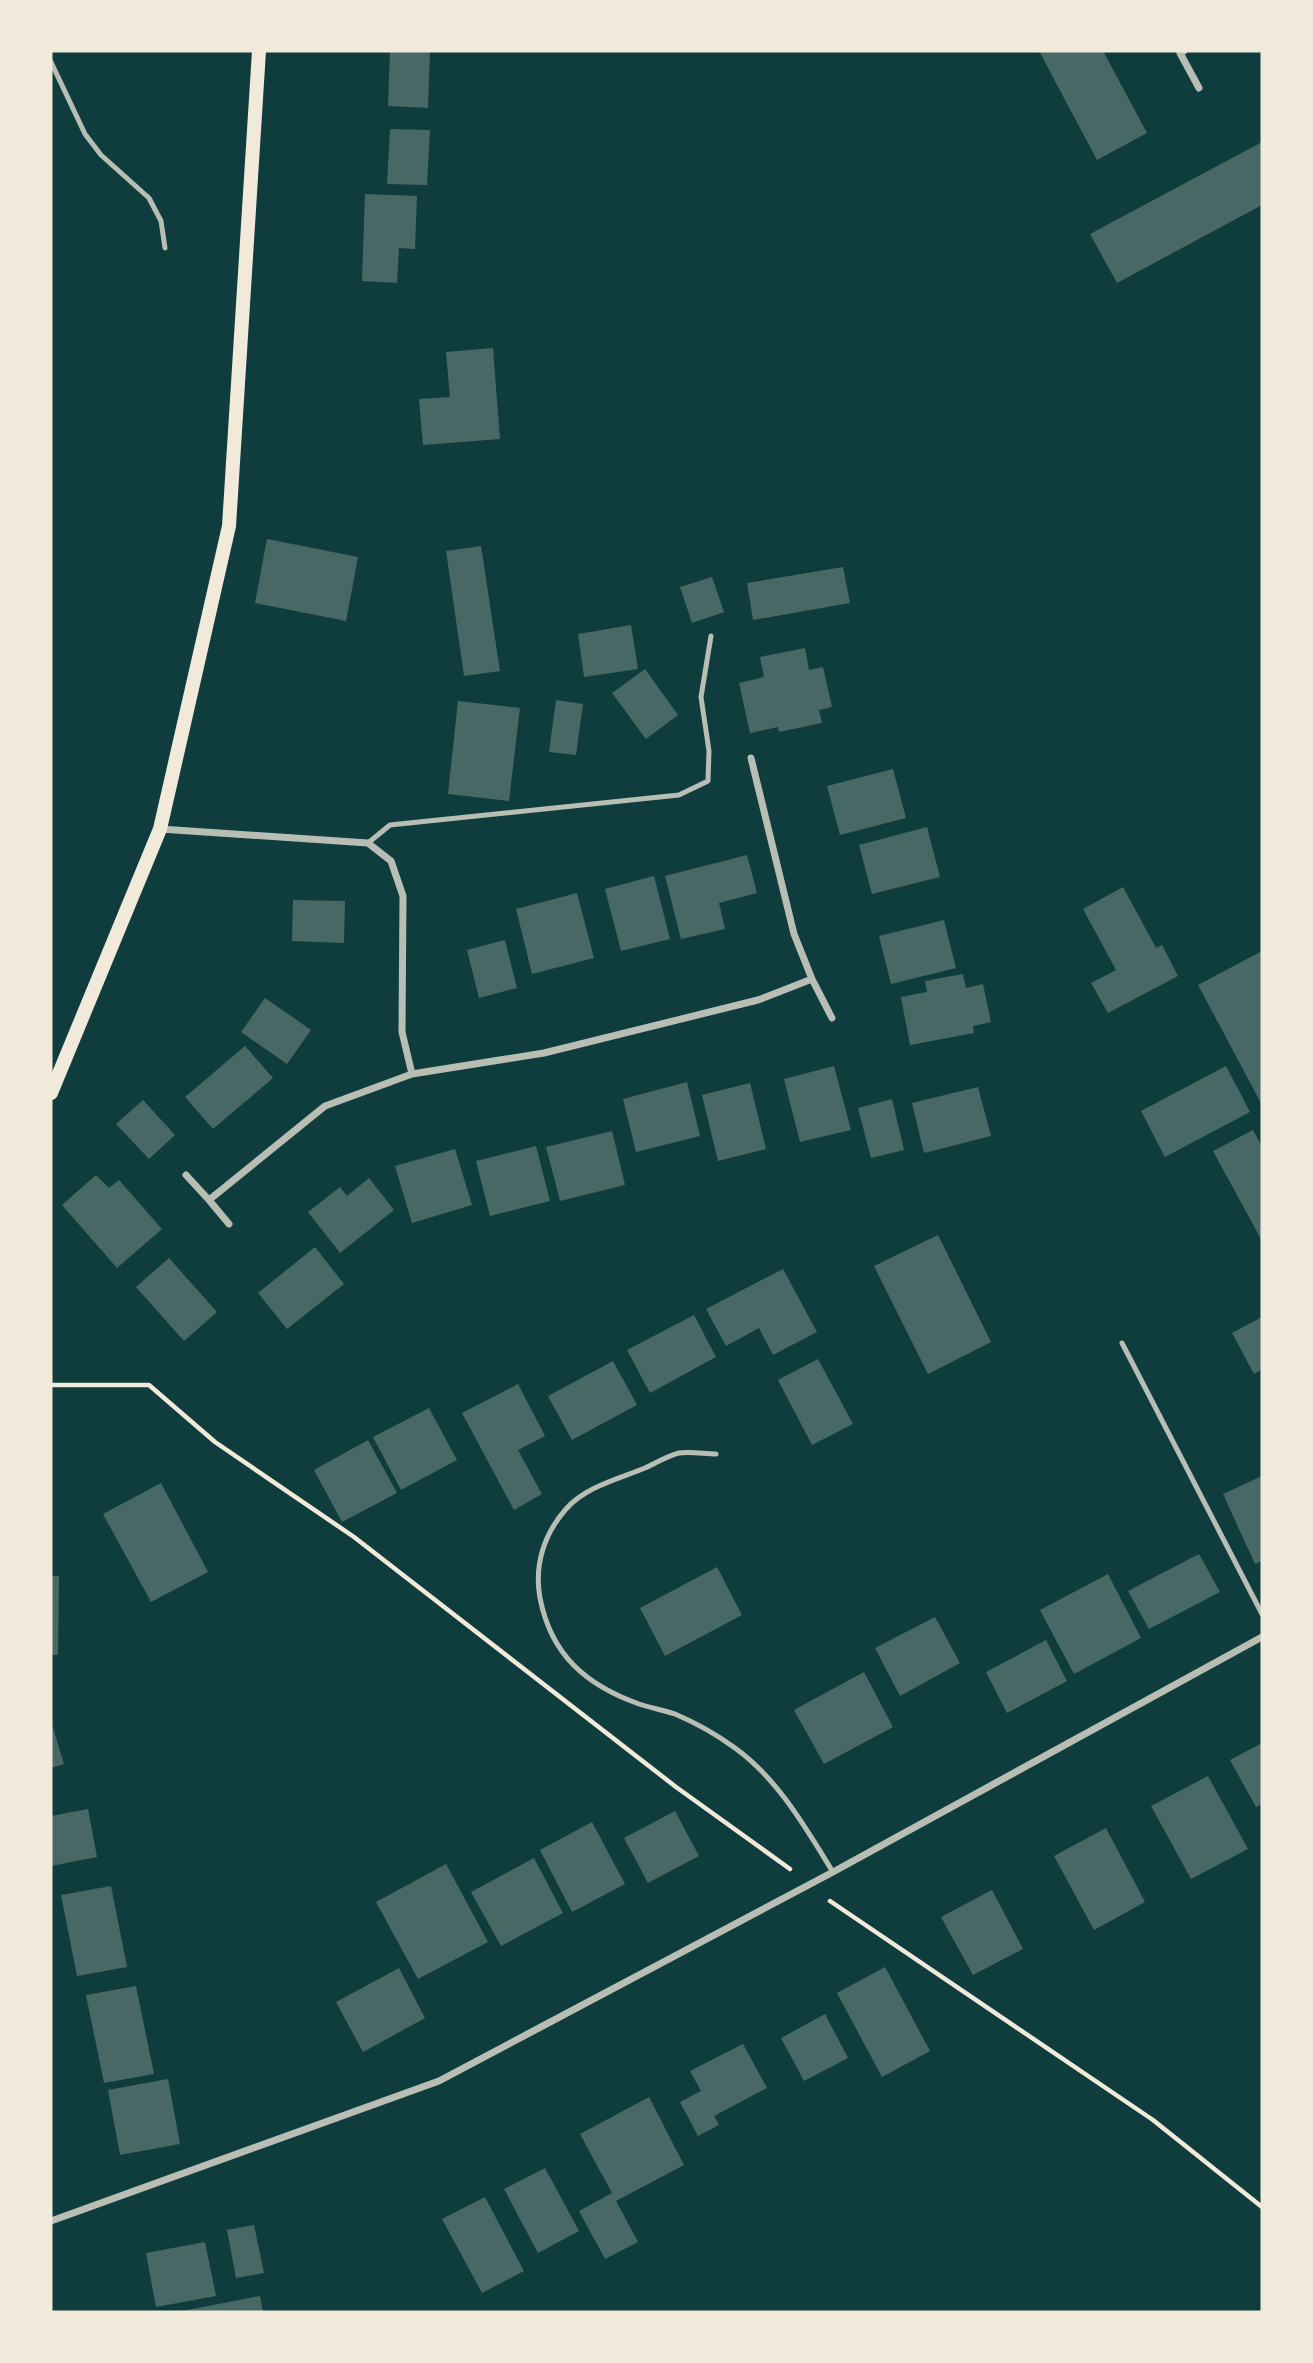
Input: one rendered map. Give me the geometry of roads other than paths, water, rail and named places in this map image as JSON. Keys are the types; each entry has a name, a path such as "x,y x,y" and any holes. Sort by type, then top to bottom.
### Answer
{"main road":[{"path":"51,1093 160,829 229,526 258,51"}],"street":[{"path":"1181,52 1199,88"},
{"path":"751,758 794,934 812,979 832,1018"},
{"path":"160,829 368,844 391,861 403,896 402,1032 412,1074"},
{"path":"209,1200 325,1105 412,1074 544,1053 758,1000 812,979"},
{"path":"186,1175 229,1224"},
{"path":"51,2221 439,2081 832,1872 1262,1637"}],"lane":[{"path":"51,62 85,134 101,155 149,198 161,221 165,248"},
{"path":"368,844 390,825 680,796 708,781 709,751 701,697 711,636"},
{"path":"1122,1343 1262,1614"},
{"path":"716,1454 681,1453 590,1490 567,1508 550,1531 540,1556 538,1583 542,1608 550,1633 562,1654 589,1678 606,1690 702,1726 737,1749 768,1778 799,1816 832,1872"}]}
